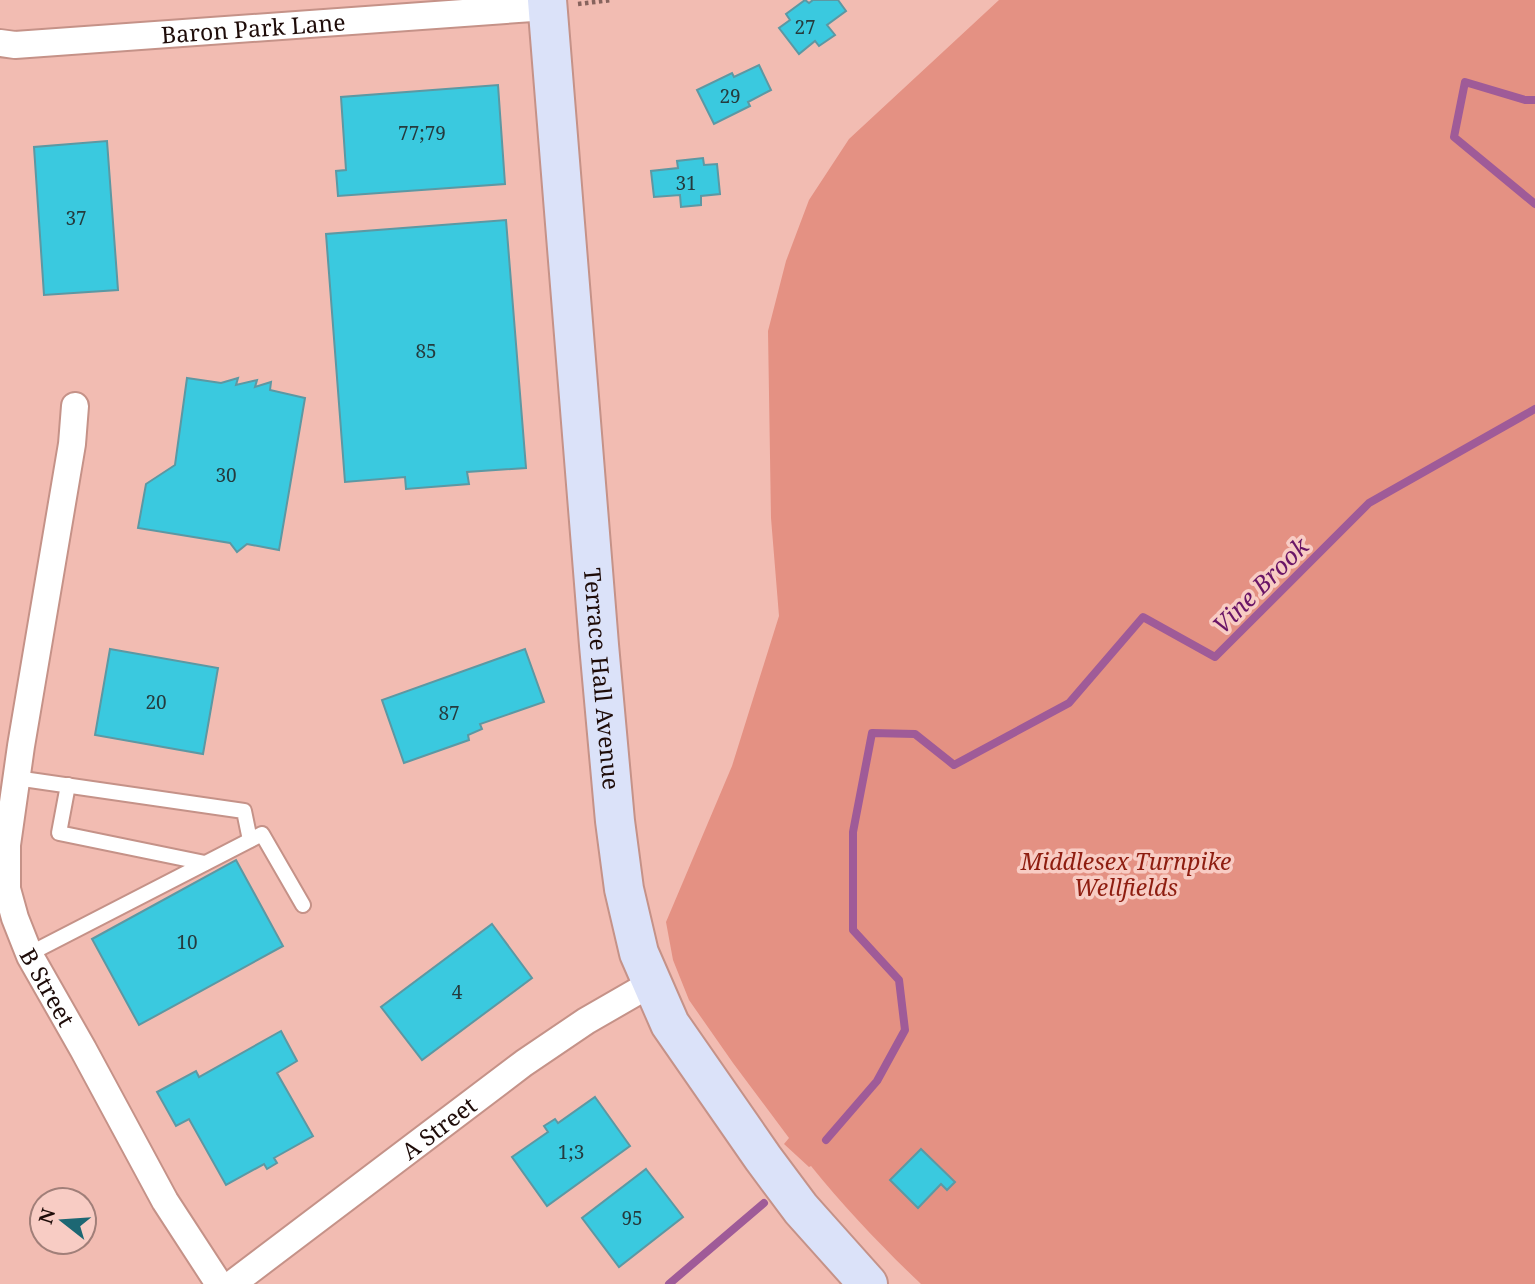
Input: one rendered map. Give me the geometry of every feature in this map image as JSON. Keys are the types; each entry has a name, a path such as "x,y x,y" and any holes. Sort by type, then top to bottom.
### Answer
{"main road":[{"name":"Terrace Hall Avenue","path":"547,3 598,645 615,821 624,889 639,953 670,1024 800,1209 868,1284"}],"street":[{"name":"Baron Park Lane","path":"0,43 26,45 547,3"},
{"name":"B Street","path":"75,406 72,444 6,845 7,889 29,954 165,1201 219,1284"},
{"name":"A Street","path":"232,1284 524,1063 586,1021 652,983"}],"lane":[{"path":"16,779 244,811 250,840"},
{"path":"68,785 59,832 205,863"},
{"path":"29,954 262,834 303,905"}],"green space":[{"name":"Middlesex Turnpike Wellfields","path":"999,0 1535,0 1535,1284 921,1284 864,1227 811,1166 784,1144 789,1138 689,1000 673,960 666,922 732,766 779,616 771,518 768,331 786,261 809,200 849,139"}],"building":[{"path":"805,0 809,3 813,0 838,0 846,11 827,25 835,35 819,46 815,41 799,54 779,28 790,20 786,14"},
{"path":"759,65 771,90 748,102 750,106 714,124 697,90 732,73 734,77"},
{"path":"498,85 505,184 338,196 336,171 346,170 341,97"},
{"path":"107,141 118,290 44,295 34,147"},
{"path":"703,158 704,165 717,164 720,194 701,196 701,205 681,207 680,195 654,197 651,171 678,168 677,161"},
{"path":"506,220 526,468 467,472 469,484 406,489 405,477 345,482 326,234"},
{"path":"187,378 221,383 238,378 236,385 257,380 255,387 271,382 270,390 305,398 279,550 247,544 237,552 230,543 138,528 146,484 175,465"},
{"path":"110,649 218,668 203,754 95,735"},
{"path":"525,649 544,702 480,724 482,729 468,735 469,740 404,763 382,700"},
{"path":"236,860 283,946 139,1025 92,939"},
{"path":"492,924 532,978 422,1060 381,1007"},
{"path":"281,1031 297,1061 277,1073 313,1136 274,1158 277,1163 267,1169 264,1164 226,1185 189,1119 176,1126 157,1092 196,1071 199,1077"},
{"path":"595,1097 630,1146 547,1206 512,1157 548,1132 544,1126 555,1119 558,1123"},
{"path":"921,1149 955,1182 947,1190 941,1184 918,1208 890,1180"},
{"path":"646,1169 683,1217 619,1267 582,1218"}],"waterway":[{"name":"Vine Brook","path":"1535,100 1525,100 1465,82 1454,137 1535,204"},
{"name":"Vine Brook","path":"826,1140 877,1081 905,1030 899,980 853,930 853,832 872,733 915,734 954,765 1069,703 1143,617 1215,657 1369,503 1535,409"},
{"name":"Vine Brook","path":"669,1284 764,1203"}]}
